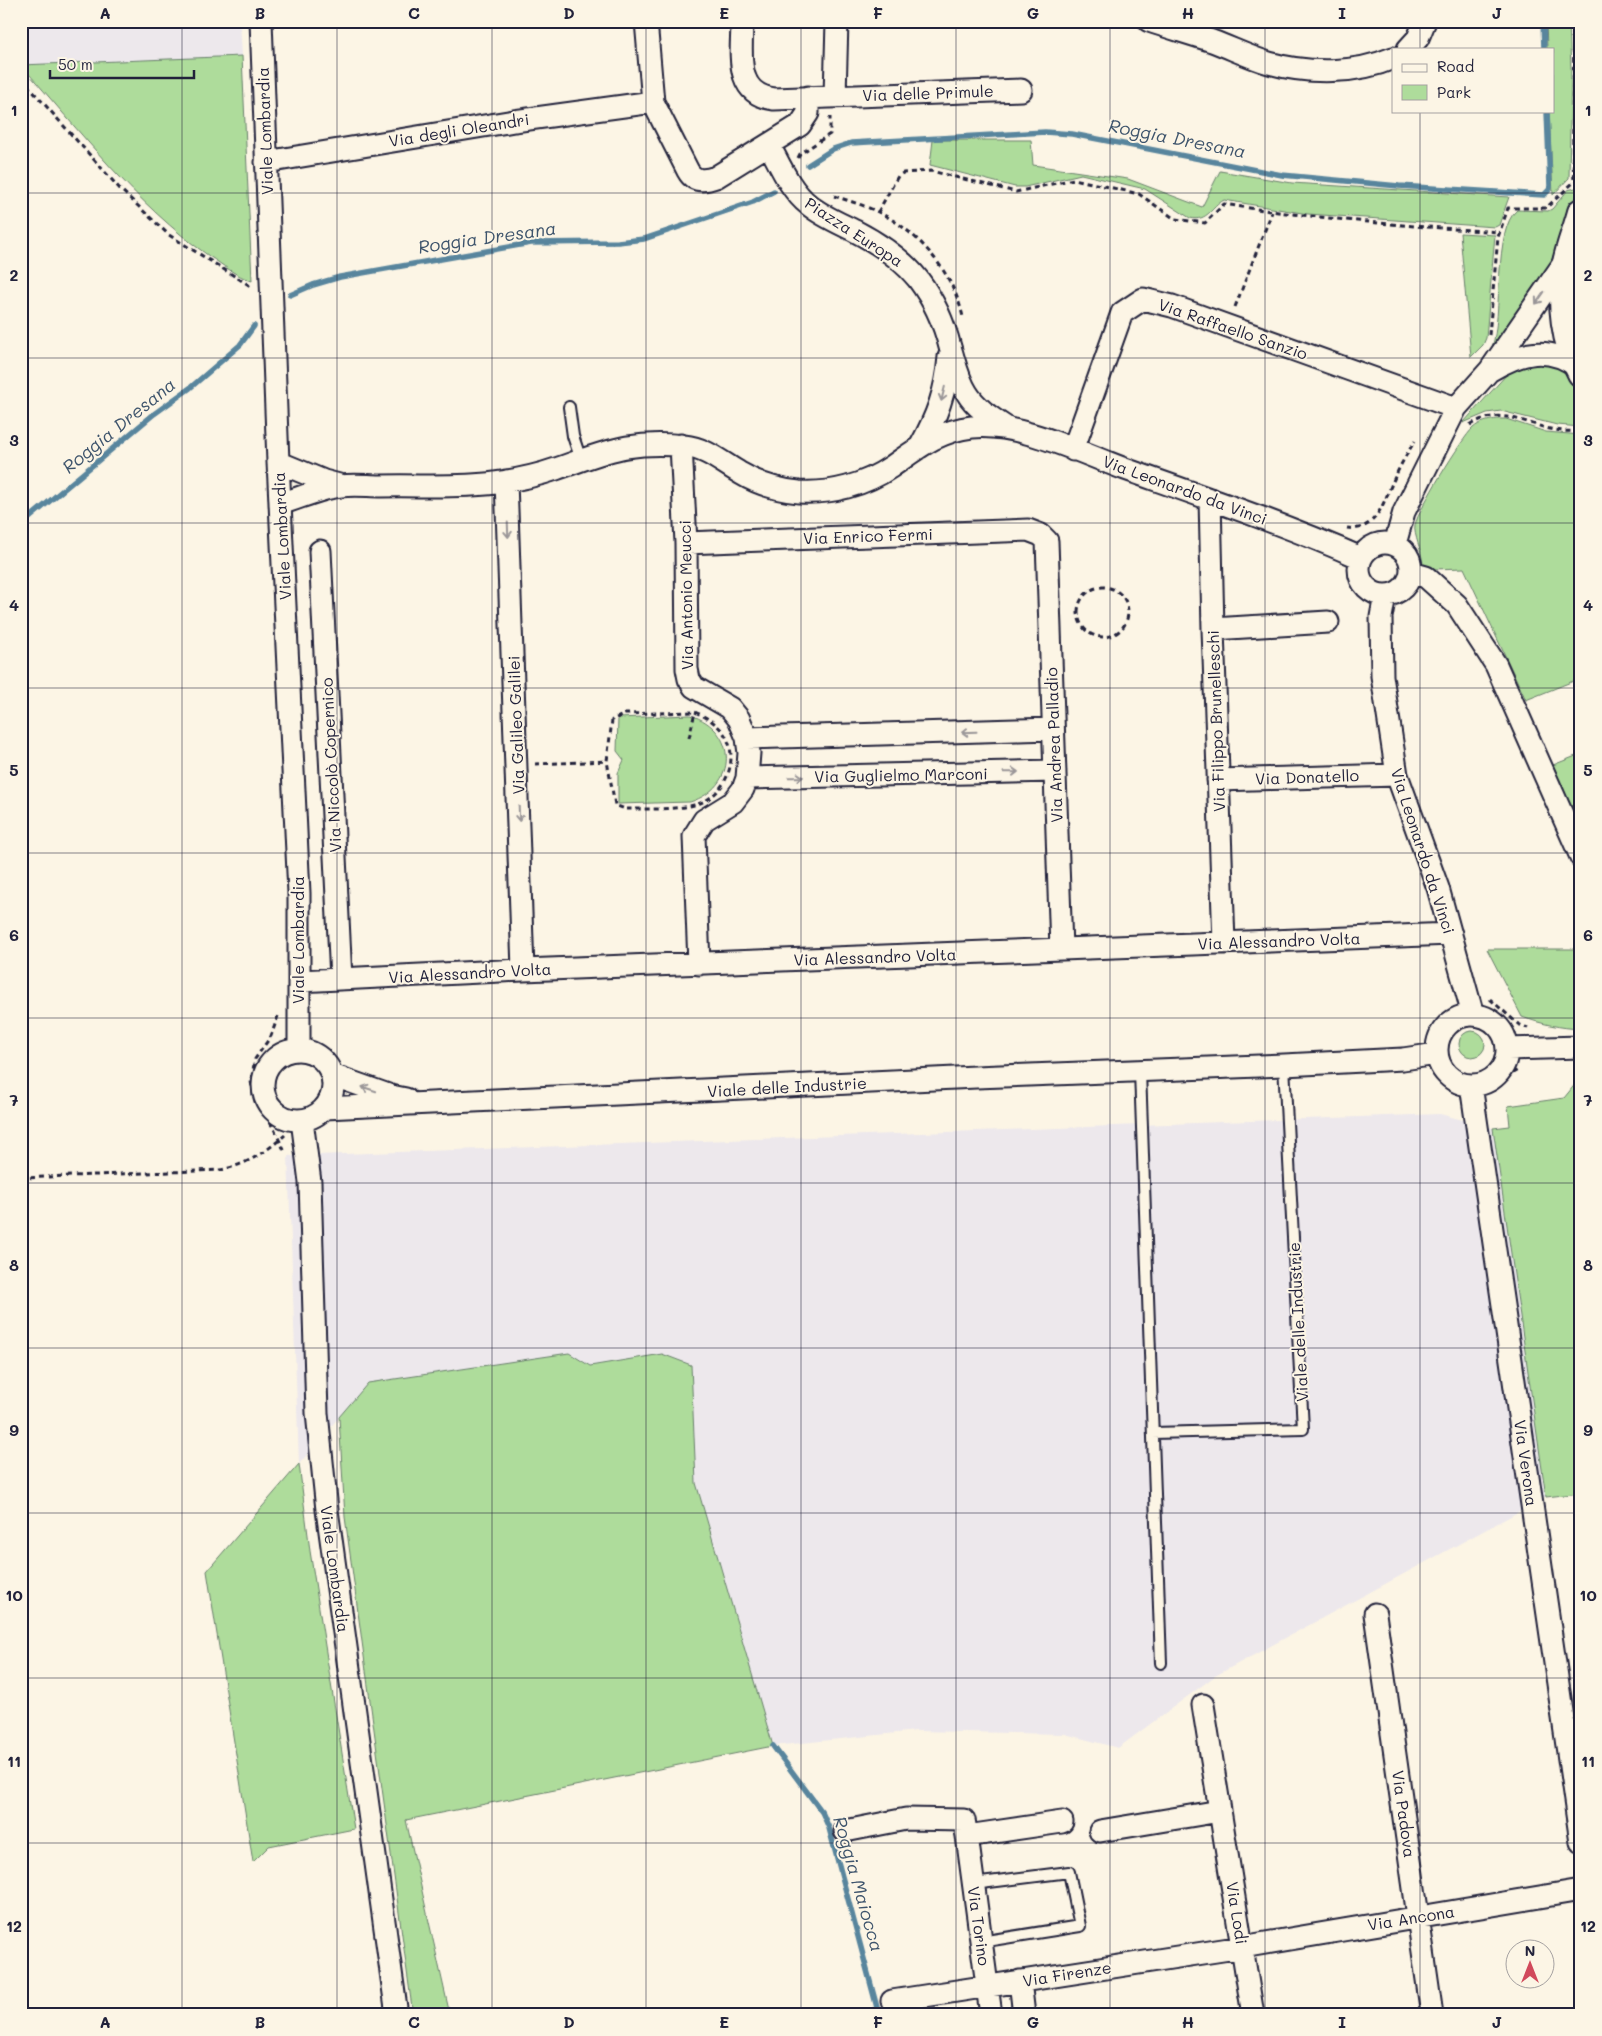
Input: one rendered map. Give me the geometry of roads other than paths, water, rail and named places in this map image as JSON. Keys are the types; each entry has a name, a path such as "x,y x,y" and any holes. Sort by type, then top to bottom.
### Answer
{"street":[{"name":"Viale Lombardia","path":"261,21 278,462 299,893 299,1050"},
{"path":"646,21 653,102 690,175 698,180 716,177 800,126 808,113 808,97"},
{"name":"Via delle Primule","path":"742,21 743,72 750,88 757,94 768,98 1021,90"},
{"path":"834,96 837,21"},
{"path":"1149,21 1212,31 1262,61 1298,69 1341,70 1392,58"},
{"path":"1409,48 1418,38 1425,21"},
{"name":"Via degli Oleandri","path":"266,162 514,121 653,102"},
{"name":"Piazza Europa","path":"769,145 789,181 803,200 824,215 884,248 907,267 929,296 941,320 950,346"},
{"path":"1580,370 1571,349 1564,313 1564,285 1581,212"},
{"path":"1395,544 1404,512 1456,408 1490,370 1574,244"},
{"name":"Via Raffaello Sanzio","path":"1073,450 1122,313 1143,299 1172,306 1456,408"},
{"name":"Via Leonardo da Vinci","path":"950,346 956,371 968,395 990,417 1007,428"},
{"name":"Via Leonardo da Vinci","path":"920,447 937,415 942,400 948,373 950,346"},
{"path":"1490,370 1514,358 1541,353 1557,355 1580,370"},
{"name":"Via Leonardo da Vinci","path":"278,462 324,481 343,486 448,485 506,481 530,477 626,447 681,445 704,450 741,474 765,485 788,490 812,492 841,488 870,479 940,436 962,429 993,426 1007,428 1073,450 1210,499 1314,537 1361,558"},
{"name":"Via Antonio Meucci","path":"681,445 686,544 688,679 694,687 730,708 739,719 747,738 749,753 747,778 743,789 733,802 704,820 694,836 699,964"},
{"name":"Via Galileo Galilei","path":"506,481 523,970"},
{"name":"Via Leonardo da Vinci","path":"280,504 343,486"},
{"name":"Via Filippo Brunelleschi","path":"1210,499 1224,943"},
{"name":"Via Enrico Fermi","path":"686,544 1028,530 1041,535 1047,541"},
{"name":"Via Andrea Palladio","path":"1047,541 1061,949"},
{"path":"1382,542 1395,544 1404,550 1410,558 1412,573 1404,587 1396,593 1385,595 1374,593 1366,588 1360,579 1358,569 1361,558 1366,550 1374,544 1382,542"},
{"name":"Via Niccolò Copernico","path":"320,551 341,979"},
{"path":"1412,573 1426,577 1457,606 1496,665 1581,857"},
{"name":"Via Leonardo da Vinci","path":"1385,595 1381,617 1382,676 1396,774 1438,888 1473,1014"},
{"path":"1213,630 1328,622"},
{"path":"747,738 1053,729"},
{"name":"Via Guglielmo Marconi","path":"747,778 1055,771"},
{"name":"Via Donatello","path":"1218,780 1396,774"},
{"name":"Via Alessandro Volta","path":"299,981 523,970 1451,934"},
{"path":"1473,1014 1484,1016 1501,1029 1506,1038 1508,1049 1506,1060 1501,1070 1493,1078 1483,1083 1471,1085 1452,1079 1440,1063 1437,1054 1438,1042 1446,1026 1461,1016 1473,1014"},
{"path":"1508,1049 1581,1047"},
{"path":"299,1050 310,1052 320,1057 332,1075 333,1087 331,1098 325,1108 310,1118 302,1120 290,1119 275,1111 265,1098 264,1075 273,1061 288,1052 299,1050"},
{"name":"Viale delle Industrie","path":"325,1108 1284,1065 1403,1059 1437,1054"},
{"name":"Viale delle Industrie","path":"332,1075 391,1096 433,1103"},
{"name":"Via Verona","path":"1471,1085 1581,1842"},
{"name":"Viale Lombardia","path":"302,1120 310,1182 317,1413 327,1510 397,2015"},
{"name":"Via Padova","path":"1375,1614 1432,2015"},
{"name":"Via Lodi","path":"1204,1705 1253,2015"},
{"path":"1100,1831 1220,1811"},
{"path":"845,1831 906,1819 964,1820 966,1836 1062,1822"},
{"name":"Via Torino","path":"966,1836 991,2015"},
{"name":"Via Ancona","path":"1242,1947 1581,1890"},
{"name":"Via Firenze","path":"892,2001 1242,1947"},
{"path":"1020,1981 1024,2015"}],"lane":[{"path":"569,407 573,436 581,460"},
{"name":"Viale delle Industrie","path":"1153,1432 1304,1429 1284,1065"},
{"path":"1140,1071 1161,1663"},
{"path":"973,1884 1069,1872 1080,1926 980,1942"}],"waterway":[{"name":"Roggia Maiocca","path":"1543,21 1544,48"},
{"name":"Roggia Dresana","path":"808,165 833,149 851,143 1045,132 1072,134 1282,175 1399,186 1544,195 1550,187 1547,112"},
{"name":"Roggia Dresana","path":"290,295 313,285 340,277 531,243 618,242 644,239 753,202 774,191"},
{"name":"Roggia Dresana","path":"21,525 154,414 190,388 240,345 254,326"},
{"name":"Roggia Maiocca","path":"773,1746 822,1812 829,1828 879,2015"}]}
